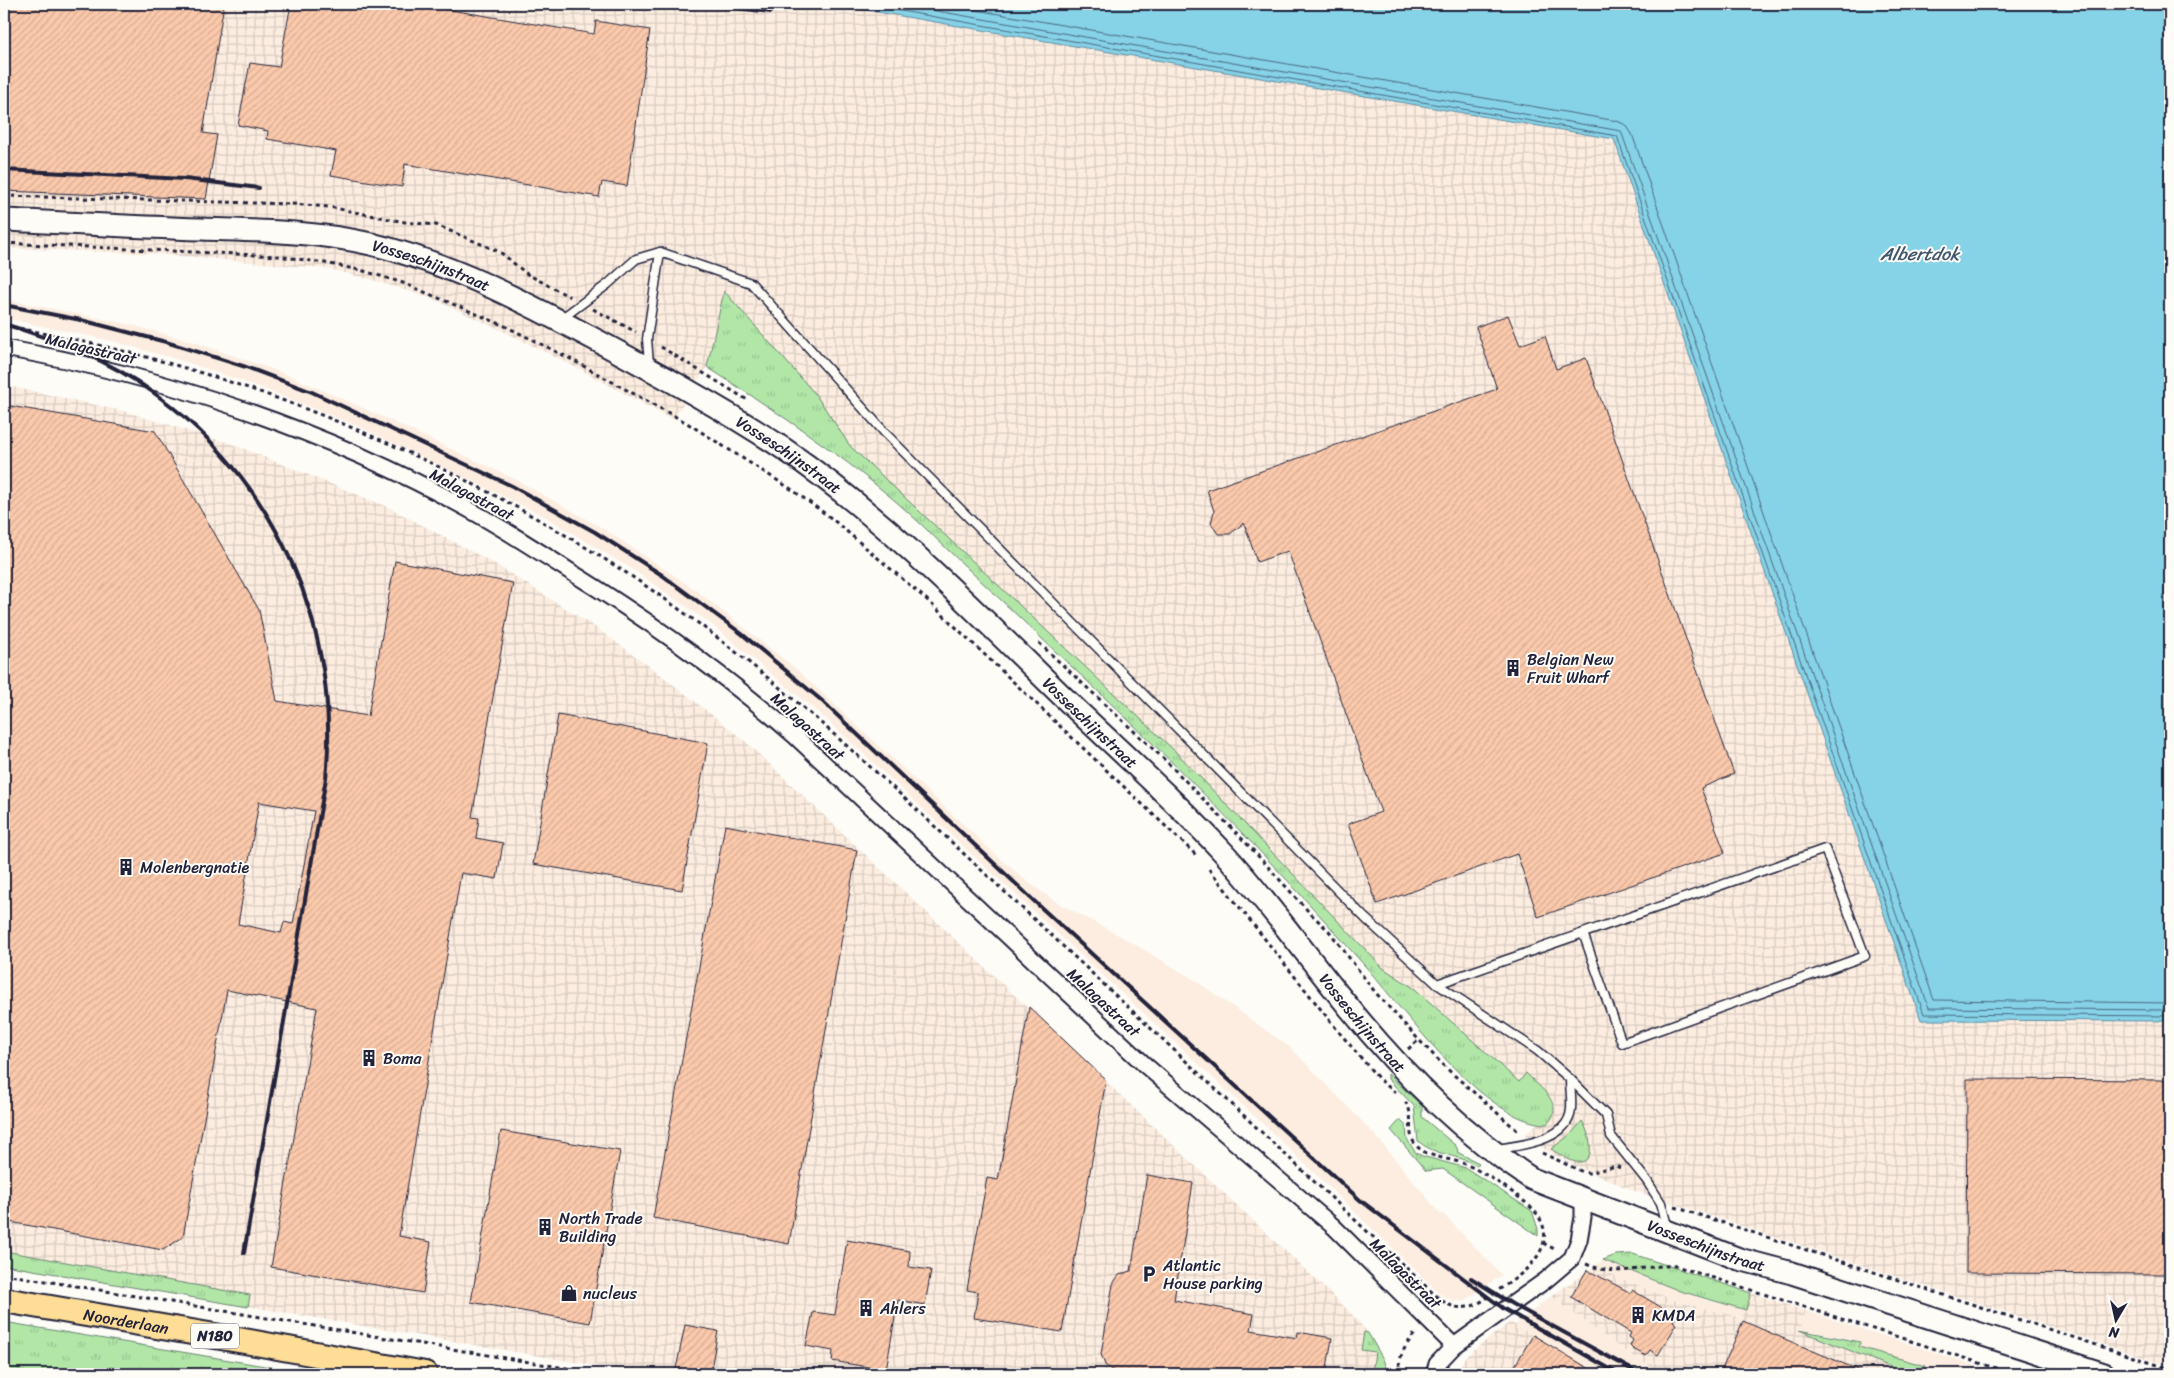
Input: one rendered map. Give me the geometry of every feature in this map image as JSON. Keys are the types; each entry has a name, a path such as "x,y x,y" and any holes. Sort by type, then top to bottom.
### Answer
{"main road":[{"name":"Noorderlaan","path":"4,1300 425,1374"}],"street":[{"name":"Vosseschijnstraat","path":"4,220 277,232 336,237 395,250 430,262 559,320 650,369 784,450 868,514 922,559 1191,818 1237,868 1394,1061 1456,1123 1532,1179 1739,1259 1792,1273 2104,1374"},
{"name":"Malagastraat","path":"4,348 96,366 178,388 321,440 467,509 630,610 685,648 795,736 1145,1065 1334,1227 1454,1346"},
{"path":"1434,1374 1437,1364 1454,1346 1546,1280 1572,1258 1579,1240 1583,1217 1582,1199"}],"lane":[{"path":"650,369 648,339 660,252"},
{"path":"559,320 583,303 636,258 660,252 751,283 886,434 1365,918 1437,984 1538,1051 1570,1079 1606,1115 1611,1136 1647,1181 1661,1203 1670,1233"},
{"path":"1437,984 1583,933 1825,849 1865,956 1622,1043 1583,933"},
{"path":"1491,1150 1531,1144 1556,1133 1570,1115 1570,1079"}],"path":[{"path":"4,196 292,204 329,207 436,226 500,252 527,274 648,339 757,406"},
{"path":"4,243 278,256 364,271 404,283 505,326 627,388 687,423 791,489 831,518 926,599 1203,862 1235,899 1339,1032 1378,1078 1410,1107 1412,1138 1416,1145 1424,1152 1464,1164 1482,1172 1535,1210 1541,1219 1543,1243 1538,1255 1529,1268 1476,1304 1466,1308 1445,1303 854,751 739,653 633,577 492,494 383,441 314,412 242,386 149,357 4,325"},
{"path":"1034,639 1165,760 1251,848 1308,911 1330,931 1376,992 1446,1068 1548,1157 1583,1172 1589,1173 1616,1166 1624,1170"},
{"path":"1661,1203 2170,1369"},
{"path":"1572,1258 1603,1271 1616,1272 1663,1265 1676,1266 2014,1374"},
{"path":"4,1274 601,1374"},
{"path":"1399,1374 1398,1361 1403,1349 1427,1319 1445,1303"}],"shaded area":[{"path":"4,4 831,4 1614,139 1921,1020 2170,1021 2170,1366 1635,1191 1578,1167 1547,1151 1525,1135 1537,1124 1547,1124 1555,1111 1554,1102 1526,1073 1519,1082 1415,989 1383,968 1177,753 850,446 816,395 724,291 707,367 673,420 583,371 503,331 433,299 376,281 329,269 159,254 4,248"},
{"path":"4,299 132,325 194,342 286,374 515,479 604,529 693,588 794,667 994,853 1029,883 1058,903 1124,938 1195,980 1291,1048 1376,1136 1441,1215 1442,1213 1502,1275 1464,1301 1453,1301 1440,1294 1278,1138 826,719 711,624 635,571 544,516 360,427 259,387 186,362 112,341 4,318"},
{"path":"4,385 123,411 232,444 388,507 495,564 592,625 656,671 745,741 1349,1311 1368,1333 1383,1359 1388,1374 645,1374 4,1265"},
{"path":"1603,1260 1713,1302 1803,1321 1806,1311 2002,1374 1948,1374 1859,1347 1860,1341 1710,1311 1676,1301 1594,1267"},
{"path":"1594,1267 1676,1301 1742,1318 1751,1293 1806,1311 1800,1330 1860,1342 1859,1347 1948,1374 1663,1374 1623,1350 1551,1296"},
{"path":"1551,1296 1623,1350 1663,1374 1598,1374 1515,1325"},
{"path":"1510,1322 1598,1374 1456,1374 1465,1357"}],"green space":[{"path":"724,291 816,395 850,446 1177,753 1383,968 1415,989 1519,1082 1526,1073 1544,1090 1553,1103 1554,1110 1547,1124 1523,1119 1498,1105 1447,1061 1291,884 1215,805 907,511 826,447 707,367"},
{"path":"1388,1074 1422,1106 1422,1117 1456,1146 1459,1153 1479,1163 1477,1166 1462,1159 1431,1150 1418,1141 1414,1106 1388,1079"},
{"path":"1400,1120 1406,1126 1407,1139 1415,1152 1422,1156 1466,1168 1532,1211 1538,1229 1538,1236 1443,1169 1426,1171 1391,1130"},
{"path":"1582,1121 1589,1139 1590,1153 1588,1158 1583,1162 1576,1162 1551,1149 1571,1134"},
{"path":"4,1251 250,1295 248,1307 4,1265"},
{"path":"1633,1254 1751,1293 1746,1310 1680,1291 1603,1260 1616,1255"},
{"path":"4,1322 312,1374 21,1374 4,1371"},
{"path":"1799,1330 1860,1342 1859,1347 1926,1366 1923,1374 1908,1374"},
{"path":"1364,1332 1368,1333 1383,1359 1388,1374 1372,1374 1375,1352 1361,1350"}],"water":[{"name":"Albertdok","path":"831,4 2170,4 2170,1021 1921,1020 1614,139"}],"building":[{"path":"4,4 224,4 203,133 217,135 206,199 4,191"},
{"path":"291,4 415,4 594,34 596,21 650,30 627,186 602,182 599,197 405,164 402,187 331,175 336,151 267,139 268,131 238,125 250,63 279,67"},
{"name":"Belgian New Fruit Wharf","path":"1508,315 1520,345 1545,336 1556,369 1586,358 1734,774 1701,788 1725,853 1538,917 1517,854 1377,904 1348,824 1381,812 1288,551 1257,562 1244,523 1230,534 1218,534 1211,523 1214,511 1207,490 1497,389 1476,327"},
{"name":"Molenbergnatie","path":"4,405 155,431 259,610 277,701 368,716 395,561 513,583 472,817 479,818 476,838 503,843 497,879 461,873 399,1236 431,1242 423,1293 271,1267 317,1008 227,990 183,1237 163,1250 4,1221","holes":["259,802 314,811 293,924 284,922 281,933 238,924"]},
{"path":"558,715 708,743 682,890 533,864"},
{"path":"725,825 857,850 789,1244 653,1218"},
{"path":"1029,1007 1106,1080 1062,1332 974,1318 978,1292 967,1290 987,1178 998,1180"},
{"path":"1967,1079 2170,1080 2170,1274 1966,1273"},
{"name":"North Trade Building","path":"501,1131 620,1151 590,1323 471,1302"},
{"path":"1147,1175 1193,1183 1174,1300 1254,1314 1251,1330 1297,1338 1298,1332 1332,1338 1326,1374 1117,1374 1105,1365 1101,1354 1113,1284 1119,1275 1131,1271"},
{"name":"Ahlers","path":"847,1240 910,1251 909,1267 931,1270 925,1305 898,1300 886,1370 832,1361 833,1351 806,1346 813,1312 835,1315"},
{"name":"KMDA","path":"1587,1270 1631,1293 1632,1290 1676,1316 1673,1321 1677,1324 1658,1355 1650,1350 1646,1356 1633,1349 1630,1346 1633,1340 1629,1337 1631,1333 1571,1297"},
{"path":"1743,1321 1780,1337 1868,1374 1720,1374"},
{"path":"685,1325 718,1331 710,1374 675,1374"},
{"path":"1533,1335 1598,1374 1510,1374"}],"railway":[{"path":"703,4 771,12"},
{"path":"4,170 185,179 259,188"},
{"path":"4,305 81,320 166,342 246,367 312,392 512,486 595,532 662,575 742,634 821,700 1034,901 1360,1200 1504,1309 1619,1374"},
{"path":"4,324 63,344 101,361 154,393 197,429 235,469 266,514 292,563 311,614 323,667 328,722 326,778 244,1253"},
{"path":"1471,1278 1512,1304 1640,1374"}],"place":[{"name":"Belgian New Fruit Wharf","path":"1513,668"},
{"name":"Molenbergnatie","path":"126,867"},
{"name":"Boma","path":"369,1058"},
{"name":"North Trade Building","path":"545,1227"},
{"name":"Atlantic House parking","path":"1149,1274"},
{"name":"nucleus","path":"569,1293"},
{"name":"Ahlers","path":"866,1308"},
{"name":"KMDA","path":"1638,1315"}]}
